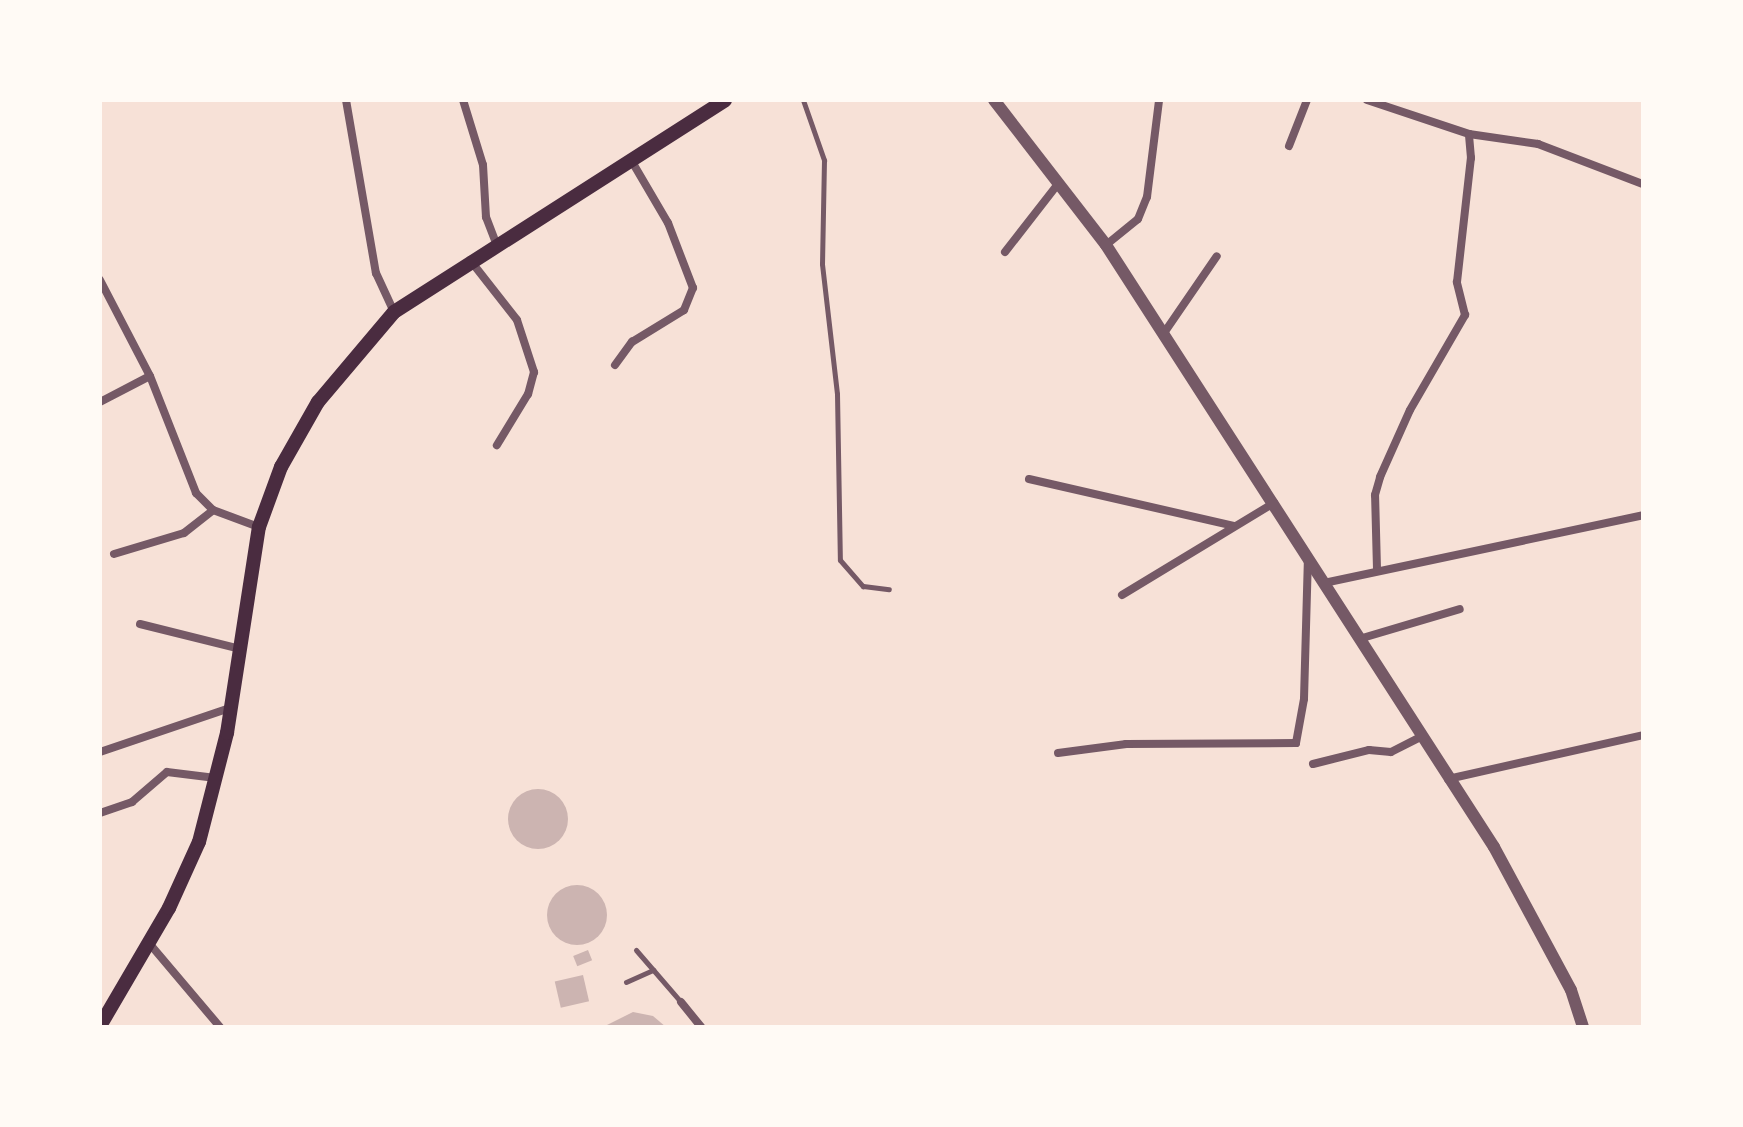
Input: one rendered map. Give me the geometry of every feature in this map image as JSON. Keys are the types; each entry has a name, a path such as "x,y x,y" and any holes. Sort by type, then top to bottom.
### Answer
{"main road":[{"path":"100,1026 149,943 199,842 217,778 231,708 259,527 281,467 318,402 394,312 470,259 725,100"}],"street":[{"path":"346,100 376,273 394,312"},
{"path":"463,100 483,165 487,225 496,243"},
{"path":"994,100 1106,245 1274,503 1536,921 1583,1027"},
{"path":"1106,245 1138,219 1147,197 1159,100"},
{"path":"1289,146 1307,100"},
{"path":"1367,100 1405,104 1469,134 1538,144 1643,184"},
{"path":"1377,569 1380,477 1410,410 1465,315 1457,282 1471,158 1469,134"},
{"path":"615,365 632,342 684,310 693,288 668,223 631,159"},
{"path":"1005,252 1058,184"},
{"path":"1164,333 1217,256"},
{"path":"470,259 517,320 534,372 528,394 497,445"},
{"path":"100,280 150,376 196,493 213,510 259,527"},
{"path":"100,402 150,376"},
{"path":"1029,479 1234,526"},
{"path":"1122,595 1274,503"},
{"path":"114,554 184,533 213,510"},
{"path":"1324,583 1377,569 1643,515"},
{"path":"1058,753 1126,744 1296,743 1304,699 1308,559"},
{"path":"1359,639 1460,609"},
{"path":"140,624 240,649"},
{"path":"100,752 231,708"},
{"path":"1448,779 1643,735"},
{"path":"1313,764 1369,750 1391,752 1421,737"},
{"path":"100,813 132,802 167,772 217,778"},
{"path":"149,943 220,1027"},
{"path":"681,1002 701,1027"}],"lane":[{"path":"803,100 824,160 822,264 837,394 840,560 863,586 889,589"},
{"path":"636,950 681,1002"},
{"path":"626,982 653,970"}],"building":[{"path":"538,789 550,791 559,798 566,807 566,831 559,840 550,847 538,849 526,847 517,840 510,831 508,819 510,807 517,798 526,791"},
{"path":"577,885 598,894 607,915 598,936 577,945 556,936 547,915 556,894"},
{"path":"588,950 592,960 577,966 573,956"},
{"path":"583,975 589,1001 561,1008 555,982"},
{"path":"633,1012 653,1016 666,1027 603,1027"}]}
